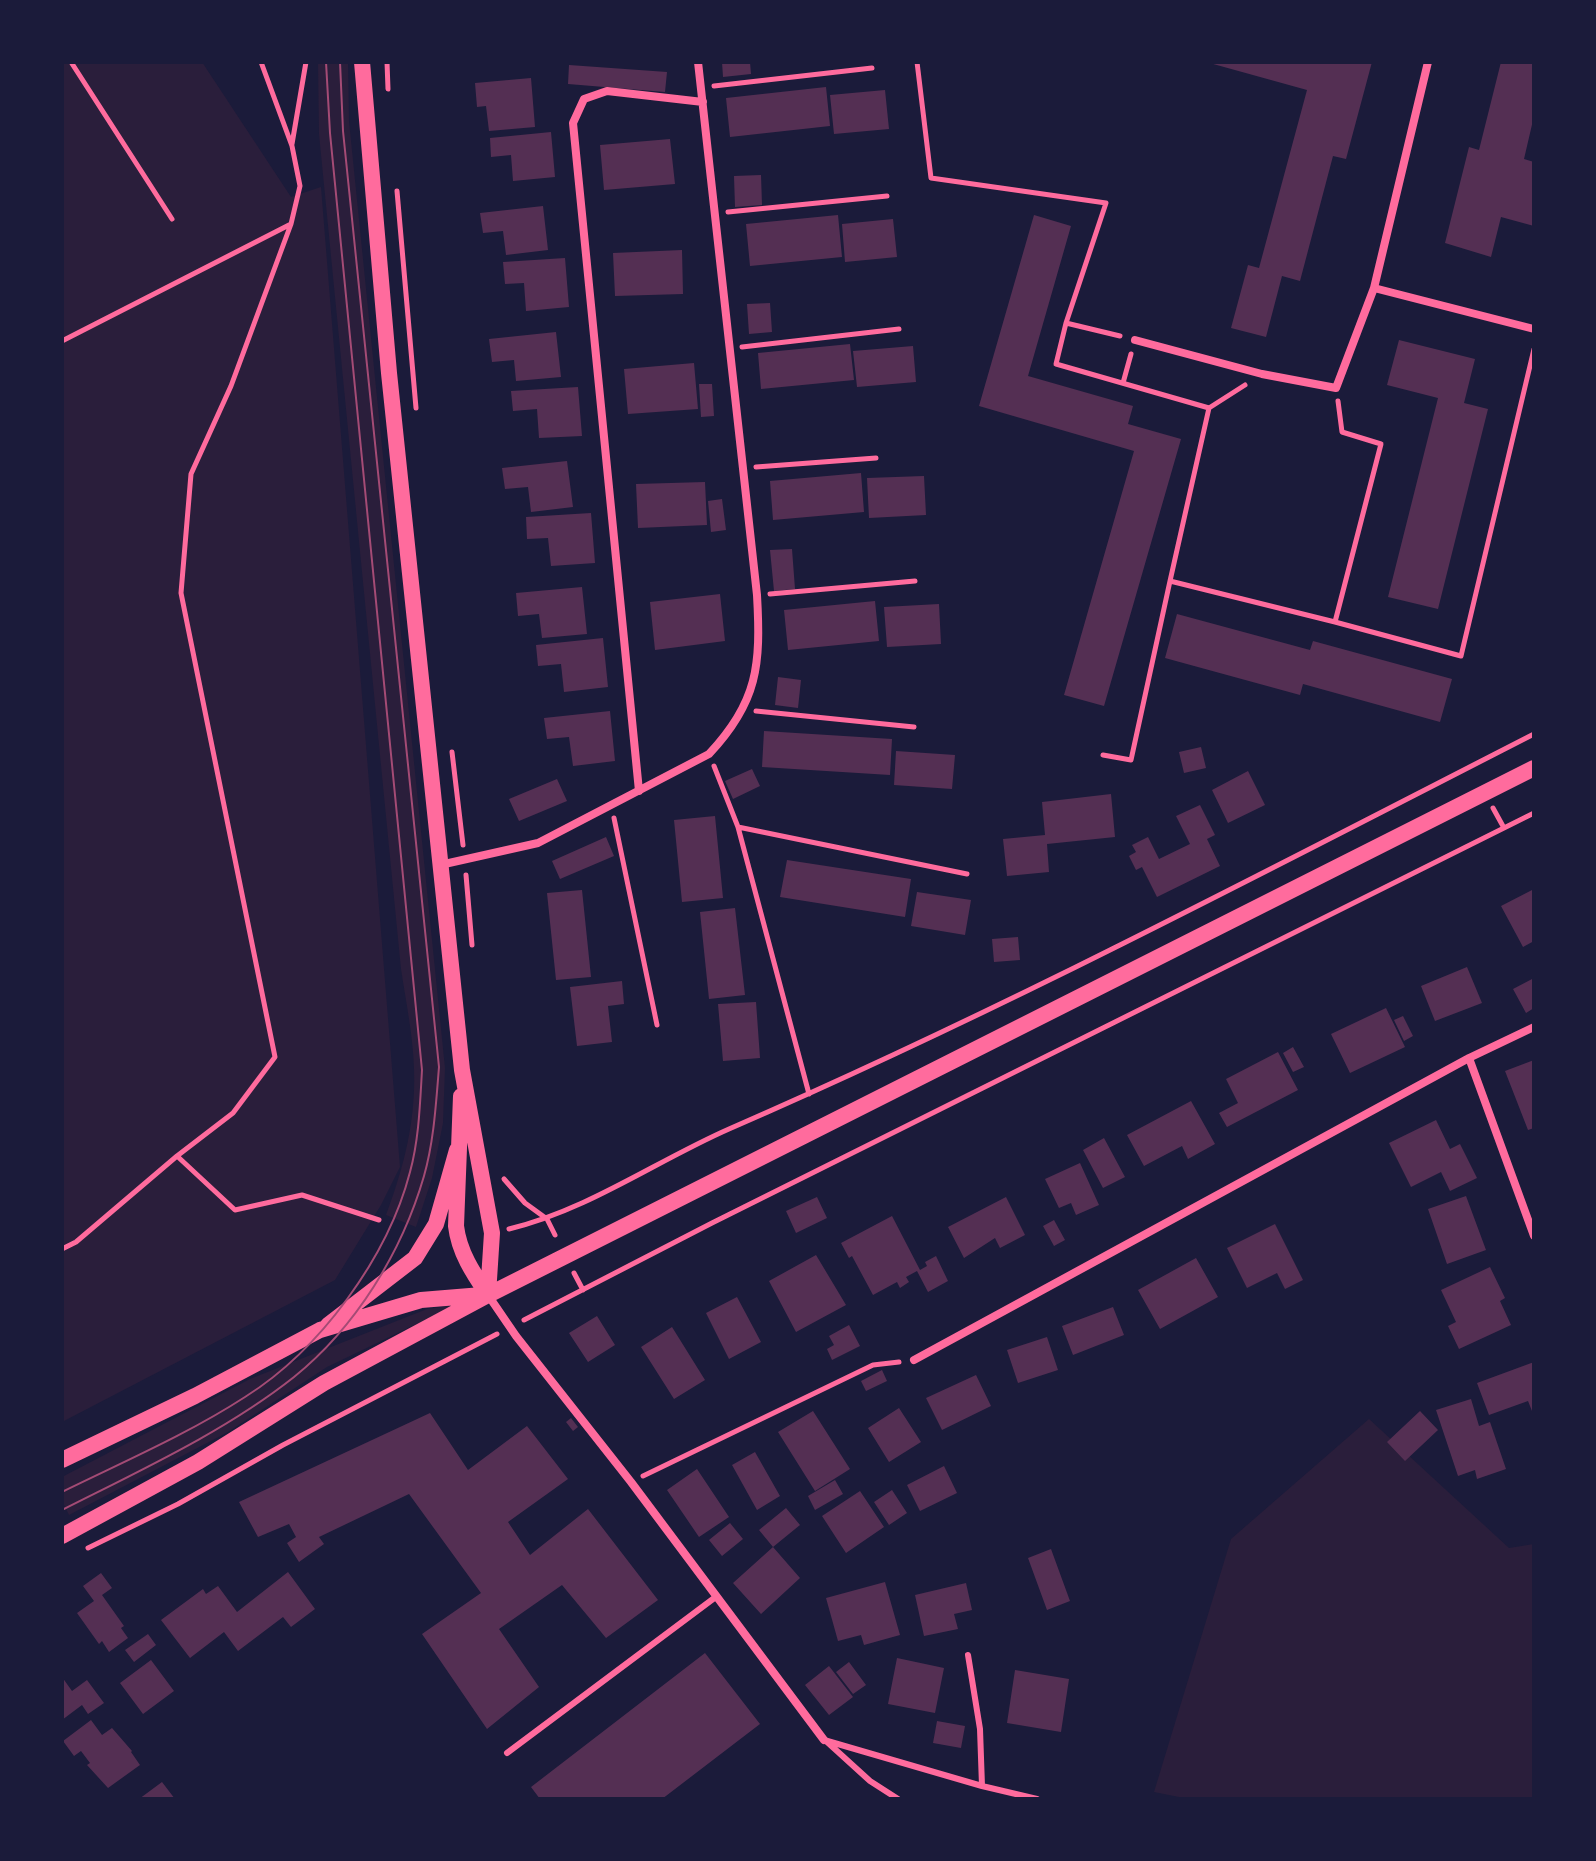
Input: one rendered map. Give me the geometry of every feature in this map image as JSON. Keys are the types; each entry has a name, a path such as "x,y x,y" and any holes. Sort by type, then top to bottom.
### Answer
{"main road":[{"path":"362,62 391,388 462,1070 492,1233 488,1295"},
{"path":"62,1536 198,1462 324,1383 488,1295 1534,768"},
{"path":"462,1070 457,1150 457,1240 470,1269 488,1295"},
{"path":"62,1460 195,1396 320,1330 415,1258 436,1224 457,1150"},
{"path":"320,1330 421,1300 488,1295"}],"street":[{"path":"440,865 538,843 709,754 729,733 744,710 756,675 760,640 757,595 698,62"},
{"path":"1135,340 1262,374 1336,388 1374,288 1428,62"},
{"path":"639,791 573,123 584,99 607,91 703,102"},
{"path":"1374,288 1534,329"},
{"path":"914,1360 1469,1058 1534,1027"},
{"path":"1469,1058 1534,1236"},
{"path":"488,1295 824,1740"}],"lane":[{"path":"507,1753 717,1596"},
{"path":"968,1655 980,1729 982,1786"},
{"path":"824,1740 1037,1799"},
{"path":"824,1740 870,1781 898,1799"}],"path":[{"path":"71,62 172,219"},
{"path":"62,1249 76,1242 233,1113 275,1057 181,593 191,474 231,386 291,224 300,186 292,146 261,62"},
{"path":"292,146 306,62"},
{"path":"387,62 388,91"},
{"path":"917,62 931,178 1106,203 1066,323 1056,364 1209,408"},
{"path":"701,88 872,68"},
{"path":"396,186 416,408"},
{"path":"715,213 887,196"},
{"path":"62,341 291,224"},
{"path":"1066,323 1135,340 1123,383"},
{"path":"729,348 899,329"},
{"path":"1170,581 1461,656 1534,349"},
{"path":"1103,755 1131,760 1209,408 1262,374"},
{"path":"1335,622 1381,444 1342,432 1336,388"},
{"path":"743,467 876,458"},
{"path":"757,595 915,581"},
{"path":"744,710 914,727"},
{"path":"492,1233 547,1219 718,1134 809,1094 1201,905 1534,734"},
{"path":"451,738 473,955"},
{"path":"709,754 738,827 809,1094"},
{"path":"611,806 657,1025"},
{"path":"78,1553 178,1504 283,1445 583,1290 1534,813"},
{"path":"738,827 967,874"},
{"path":"177,1156 235,1210 302,1195 379,1220"},
{"path":"500,1168 504,1180 525,1203 547,1219 555,1235"},
{"path":"573,1271 583,1290"},
{"path":"631,1482 873,1365 914,1360"}],"shaded area":[{"path":"62,62 202,62 291,197 321,187 400,1167 381,1205 335,1280 62,1422"},
{"path":"318,62 348,62 349,121 445,1068 443,1123 432,1178 416,1227 386,1215 411,1125 413,1057 401,969 319,134"},
{"path":"456,1305 327,1367 228,1432 69,1515 62,1501 62,1477 250,1379 427,1309"},
{"path":"1369,1419 1509,1548 1534,1544 1534,1799 1189,1799 1154,1792 1231,1539"}],"building":[{"path":"722,62 750,62 751,74 723,77"},
{"path":"1206,62 1372,62 1346,159 1333,156 1300,281 1282,276 1266,337 1231,328 1248,265 1259,268 1307,90"},
{"path":"1501,62 1534,62 1534,116 1524,159 1534,162 1534,226 1501,217 1491,257 1445,243 1469,147 1479,150"},
{"path":"569,65 667,72 665,92 568,84"},
{"path":"531,78 535,127 489,131 486,106 477,107 475,83"},
{"path":"826,87 830,126 730,137 726,98"},
{"path":"885,90 889,129 834,134 830,95"},
{"path":"551,132 555,177 513,181 511,155 491,157 490,138"},
{"path":"670,139 675,184 604,190 600,145"},
{"path":"761,175 762,205 735,207 734,176"},
{"path":"543,206 548,250 506,255 503,231 483,233 480,213"},
{"path":"838,215 842,257 750,266 746,224"},
{"path":"1034,215 1071,226 1028,376 1133,406 1128,424 1181,439 1104,706 1064,695 1134,451 979,406"},
{"path":"893,219 897,257 845,262 842,224"},
{"path":"682,250 683,294 615,296 613,253"},
{"path":"565,258 569,307 526,311 524,283 505,284 503,262"},
{"path":"770,303 772,332 749,334 747,304"},
{"path":"556,332 561,377 516,381 514,360 492,362 489,339"},
{"path":"1399,340 1475,359 1464,403 1488,409 1438,609 1388,597 1438,398 1387,385"},
{"path":"850,344 854,380 761,389 758,353"},
{"path":"913,346 916,382 857,387 853,351"},
{"path":"694,363 698,409 628,414 624,369"},
{"path":"699,384 712,384 714,416 701,417"},
{"path":"578,387 582,436 539,438 537,409 513,411 511,391"},
{"path":"567,461 573,507 531,512 528,487 505,489 502,468"},
{"path":"861,473 864,512 773,520 770,481"},
{"path":"924,476 926,515 869,518 867,478"},
{"path":"705,482 707,525 638,528 636,484"},
{"path":"722,499 726,530 711,532 708,501"},
{"path":"591,513 595,563 551,566 548,538 527,539 526,517"},
{"path":"792,549 795,589 774,591 770,550"},
{"path":"582,587 587,634 542,638 539,614 518,616 516,593"},
{"path":"720,594 725,641 655,650 650,602"},
{"path":"875,601 879,641 788,650 784,610"},
{"path":"939,604 941,644 887,647 884,607"},
{"path":"1177,614 1310,650 1313,641 1452,679 1440,722 1303,684 1300,695 1165,658"},
{"path":"603,638 608,687 564,692 561,664 538,666 536,645"},
{"path":"778,677 801,680 798,708 775,705"},
{"path":"610,711 615,761 573,766 569,737 547,739 544,718"},
{"path":"764,731 892,739 890,775 762,767"},
{"path":"1201,747 1206,768 1184,773 1179,752"},
{"path":"896,751 955,755 952,789 894,785"},
{"path":"752,769 760,786 733,799 725,781"},
{"path":"1248,771 1265,805 1228,823 1212,790"},
{"path":"557,779 567,801 519,821 509,799"},
{"path":"1111,794 1115,837 1047,844 1049,872 1007,876 1003,839 1045,835 1042,802"},
{"path":"1200,805 1215,835 1207,839 1220,866 1157,897 1142,867 1136,870 1129,856 1136,852 1132,845 1148,837 1159,859 1190,844 1176,816"},
{"path":"715,816 723,898 682,902 674,820"},
{"path":"606,837 614,856 560,879 552,861"},
{"path":"787,860 911,879 905,917 780,897"},
{"path":"1534,889 1534,941 1523,947 1501,906"},
{"path":"582,890 591,977 556,980 547,893"},
{"path":"917,892 971,900 965,935 911,926"},
{"path":"735,908 745,995 709,999 700,912"},
{"path":"1018,937 1020,960 994,962 992,939"},
{"path":"1467,967 1482,1003 1435,1021 1421,986"},
{"path":"1534,978 1534,1008 1526,1013 1513,989"},
{"path":"622,981 624,1004 608,1006 612,1042 577,1046 570,987"},
{"path":"756,1002 760,1058 723,1061 718,1004"},
{"path":"1386,1008 1405,1047 1350,1073 1331,1034"},
{"path":"1403,1016 1413,1036 1404,1041 1394,1020"},
{"path":"1293,1047 1304,1067 1293,1072 1283,1053"},
{"path":"1278,1052 1298,1090 1227,1127 1219,1113 1238,1103 1226,1079"},
{"path":"1534,1060 1534,1128 1528,1130 1505,1071"},
{"path":"1191,1101 1215,1144 1188,1159 1182,1146 1144,1166 1127,1135"},
{"path":"1436,1120 1450,1149 1460,1144 1477,1178 1450,1191 1441,1172 1411,1187 1389,1143"},
{"path":"1104,1138 1125,1177 1103,1188 1083,1150"},
{"path":"1080,1163 1099,1205 1076,1215 1071,1203 1059,1208 1045,1179"},
{"path":"1466,1196 1486,1250 1447,1264 1428,1209"},
{"path":"817,1197 827,1218 796,1233 786,1211"},
{"path":"1006,1197 1025,1235 1000,1248 995,1238 964,1258 948,1227"},
{"path":"892,1216 920,1270 927,1266 925,1262 936,1256 948,1281 928,1292 917,1271 906,1277 909,1282 900,1288 897,1282 873,1295 852,1256 849,1258 841,1243"},
{"path":"1054,1220 1065,1240 1054,1246 1043,1226"},
{"path":"1275,1224 1303,1280 1285,1289 1277,1273 1247,1288 1227,1248"},
{"path":"816,1255 846,1305 796,1332 769,1281"},
{"path":"1196,1258 1218,1297 1160,1329 1138,1290"},
{"path":"1490,1267 1505,1298 1500,1301 1511,1325 1459,1349 1448,1326 1456,1322 1441,1290"},
{"path":"737,1297 761,1342 729,1359 706,1313"},
{"path":"1113,1307 1124,1335 1073,1355 1062,1326"},
{"path":"597,1316 615,1345 588,1362 569,1333"},
{"path":"849,1325 860,1346 832,1360 827,1349 834,1345 829,1336"},
{"path":"672,1327 705,1380 674,1399 641,1347"},
{"path":"1047,1337 1058,1370 1018,1383 1007,1350"},
{"path":"1534,1362 1534,1416 1528,1401 1489,1415 1477,1383"},
{"path":"882,1370 887,1381 866,1391 861,1381"},
{"path":"976,1375 991,1406 942,1430 926,1398"},
{"path":"1471,1399 1479,1426 1490,1422 1506,1469 1477,1479 1475,1470 1458,1476 1436,1410"},
{"path":"899,1408 921,1442 889,1462 868,1428"},
{"path":"813,1411 850,1469 815,1491 778,1432"},
{"path":"1420,1411 1438,1430 1405,1461 1387,1442"},
{"path":"430,1413 468,1470 527,1426 568,1479 508,1522 530,1555 588,1509 658,1600 606,1638 562,1585 499,1629 539,1687 487,1729 422,1634 481,1593 409,1494 319,1537 324,1544 299,1562 287,1543 296,1537 289,1524 258,1537 239,1502"},
{"path":"571,1418 578,1427 573,1431 566,1422"},
{"path":"755,1452 780,1496 757,1510 732,1465"},
{"path":"944,1466 957,1493 920,1511 907,1485"},
{"path":"697,1469 729,1517 699,1537 667,1490"},
{"path":"835,1480 843,1494 815,1510 808,1496"},
{"path":"892,1490 907,1513 889,1525 874,1502"},
{"path":"860,1491 884,1527 846,1553 822,1516"},
{"path":"786,1508 800,1525 773,1547 759,1530"},
{"path":"730,1523 743,1539 722,1556 709,1540"},
{"path":"773,1547 800,1578 761,1614 733,1583"},
{"path":"1051,1549 1070,1601 1047,1610 1028,1558"},
{"path":"288,1572 315,1609 291,1627 283,1617 238,1651 224,1632 190,1658 161,1620 203,1589 206,1594 218,1586 237,1612"},
{"path":"101,1573 112,1588 102,1595 124,1626 121,1628 128,1638 109,1652 102,1641 99,1644 77,1613 94,1601 83,1586"},
{"path":"885,1582 900,1635 864,1645 861,1635 838,1641 826,1598"},
{"path":"966,1583 972,1610 954,1614 958,1629 924,1636 915,1595"},
{"path":"148,1634 156,1645 134,1662 125,1650"},
{"path":"705,1653 760,1724 662,1799 540,1799 531,1787"},
{"path":"897,1658 944,1668 935,1713 888,1704"},
{"path":"151,1660 174,1691 143,1714 120,1683"},
{"path":"849,1662 866,1685 853,1694 836,1672"},
{"path":"829,1666 853,1697 829,1715 805,1685"},
{"path":"1015,1670 1069,1679 1061,1732 1007,1723"},
{"path":"62,1677 72,1691 87,1680 104,1703 88,1714 82,1705 62,1720"},
{"path":"91,1720 102,1735 112,1728 140,1765 108,1788 87,1765 90,1763 81,1751 74,1756 63,1741"},
{"path":"937,1721 965,1726 961,1748 933,1743"},
{"path":"162,1782 175,1799 139,1799"}],"tram line":[{"path":"62,1492 201,1423 245,1397 299,1354 324,1328 368,1268 400,1204 415,1147 422,1070 330,133 326,62"},
{"path":"62,1510 211,1433 268,1397 316,1357 357,1311 390,1260 415,1204 430,1149 439,1067 343,131 340,62"}]}
